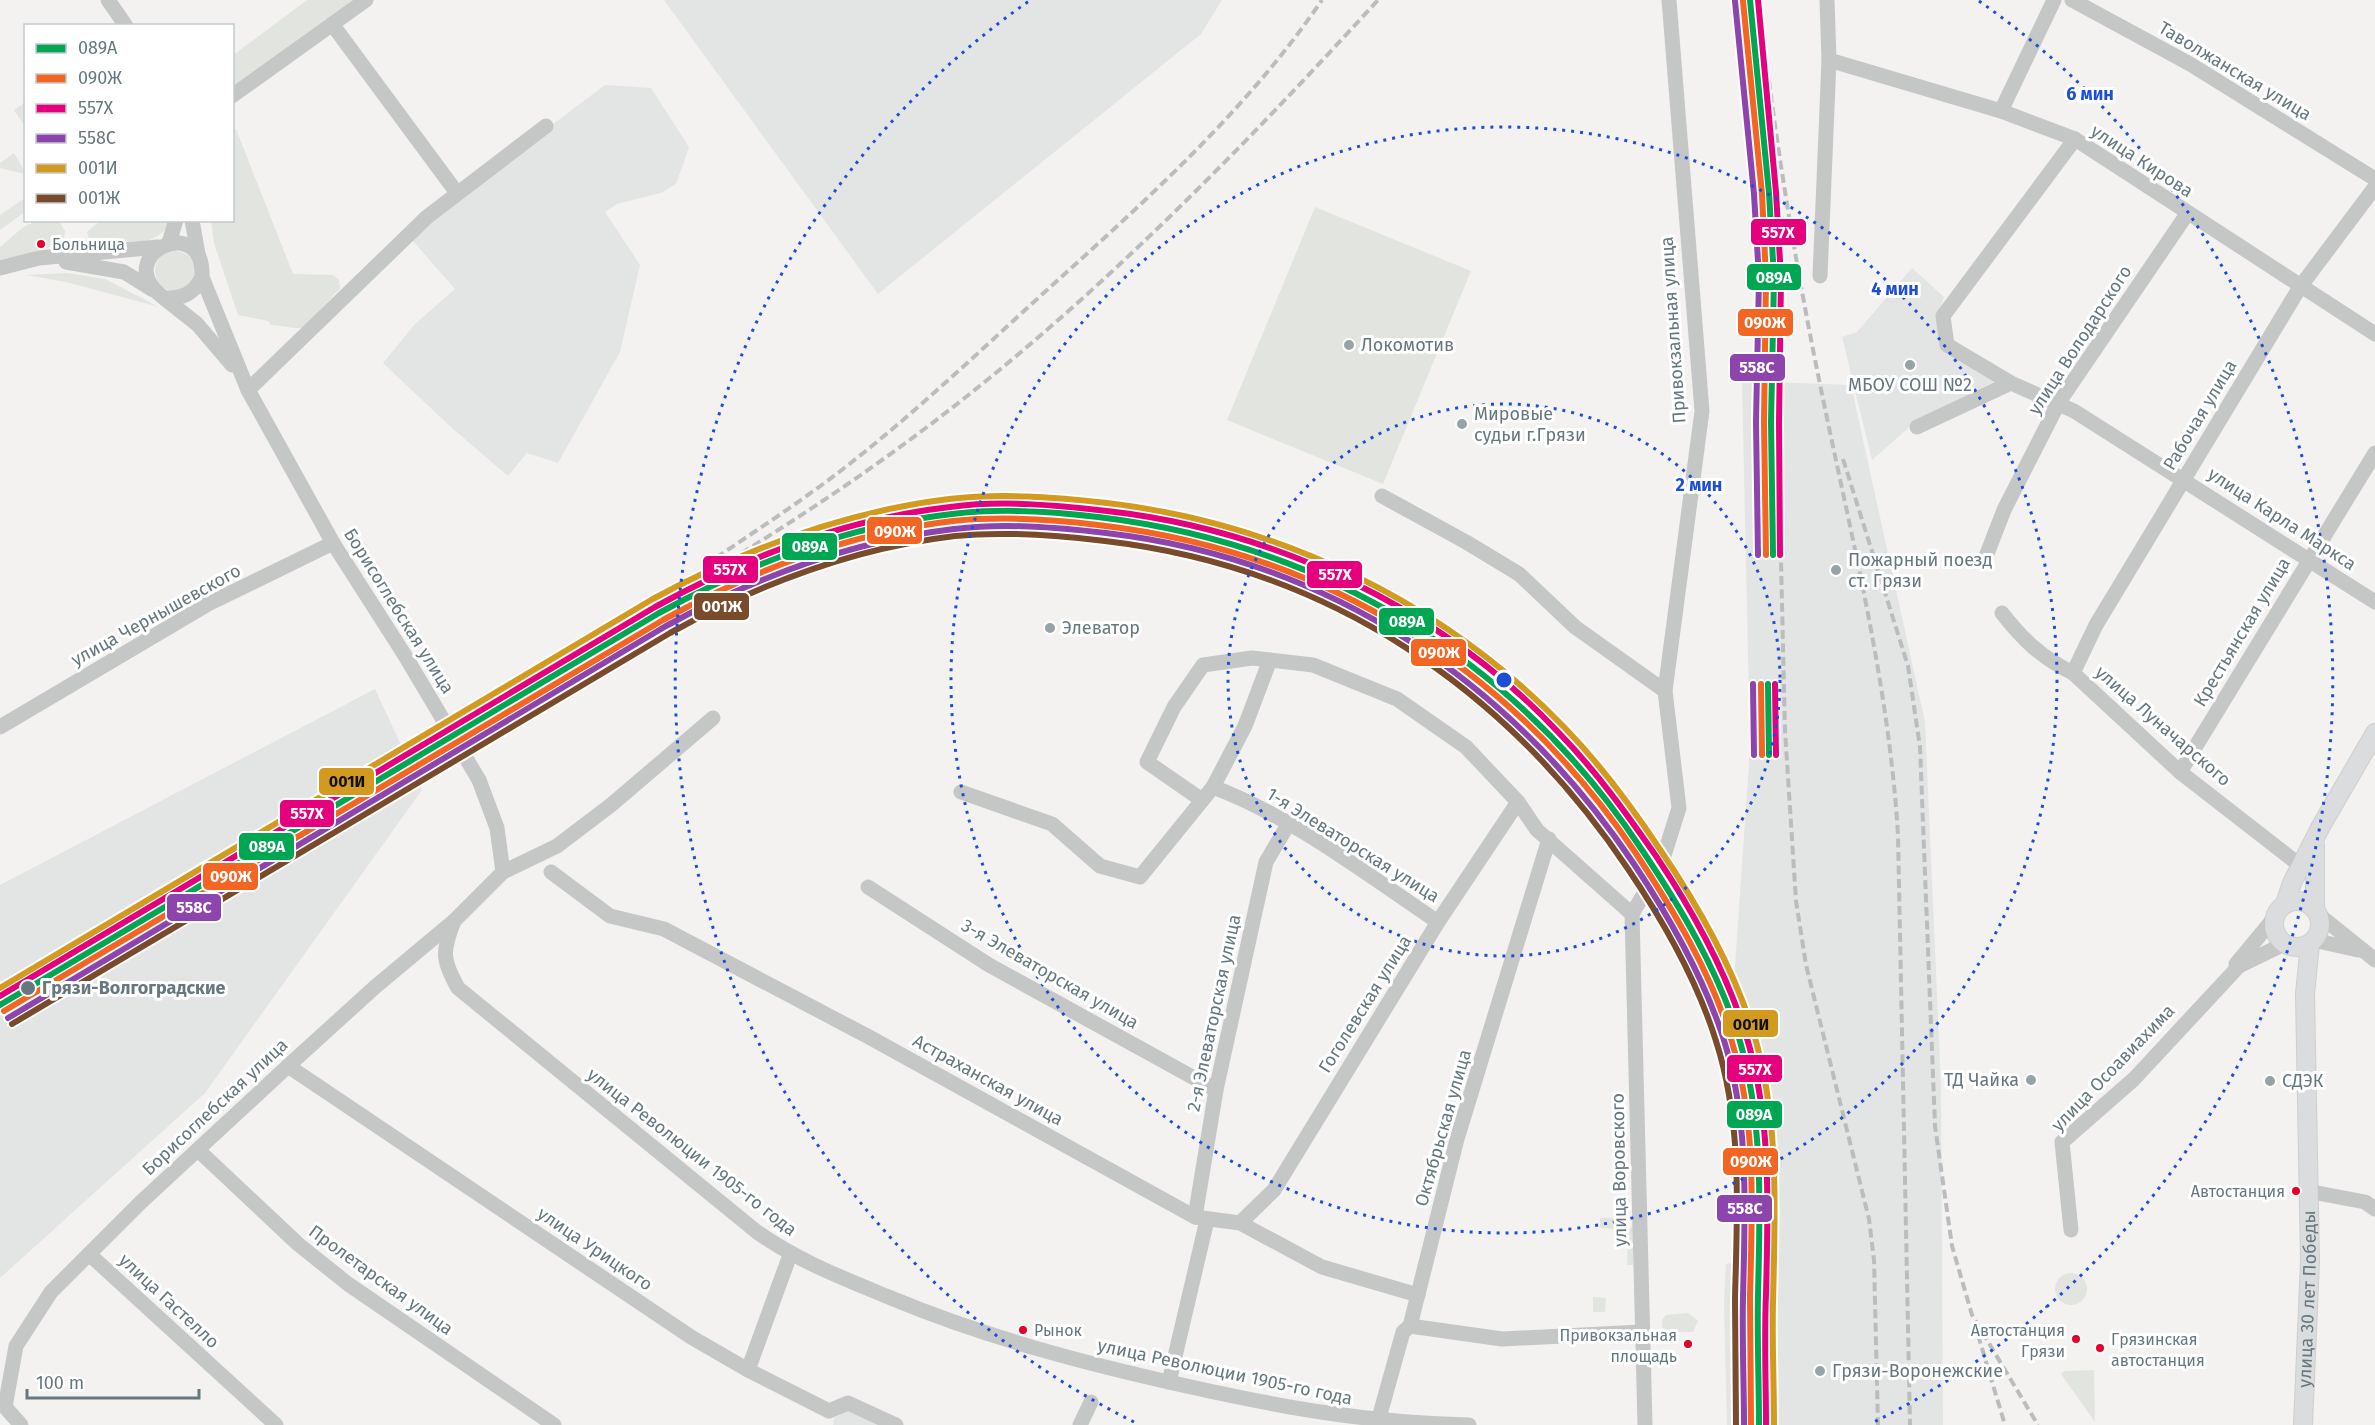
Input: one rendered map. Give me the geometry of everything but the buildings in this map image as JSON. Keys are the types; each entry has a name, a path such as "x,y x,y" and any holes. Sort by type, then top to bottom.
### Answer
{"main road":[{"path":"2280,910 2344,783 2375,733"},
{"name":"улица 30 лет Победы","path":"2303,1425 2310,1261 2305,994 2312,942 2320,928 2316,912 2315,840"},
{"path":"2280,910 2301,901 2316,912"},
{"name":"улица 30 лет Победы","path":"2280,910 2275,932 2286,945 2305,994"},
{"path":"2286,945 2303,947 2312,942"}],"street":[{"path":"108,0 125,24"},
{"path":"234,95 366,0"},
{"name":"Привокзальная улица","path":"1632,914 1661,865 1679,808 1665,691 1702,411 1669,0"},
{"path":"1820,276 1829,60 1827,0"},
{"path":"2001,111 2054,0"},
{"name":"Таволжанская улица","path":"2072,0 2190,64 2375,179"},
{"path":"332,24 457,193"},
{"name":"улица Кирова","path":"1829,60 2001,111 2074,139 2375,334"},
{"path":"244,384 427,217 546,126"},
{"name":"улица Карла Маркса","path":"2074,139 1943,316 1947,345 2011,383 2059,402 2375,602"},
{"name":"Рабочая улица","path":"2073,673 2096,626 2300,287 2375,187"},
{"name":"улица Володарского","path":"1985,559 2004,510 2059,402 2187,214"},
{"path":"159,294 148,279 146,270 150,256 164,245 175,222"},
{"path":"192,222 202,266 202,277 244,384"},
{"path":"0,268 39,258 164,245 188,246 198,254"},
{"path":"39,258 124,272 159,294 197,324 244,384"},
{"path":"159,294 188,295 197,287 202,277"},
{"path":"1917,427 2011,383"},
{"name":"Борисоглебская улица","path":"244,384 333,543 404,654 479,780 497,828 503,872"},
{"name":"Крестьянская улица","path":"2180,772 2375,453"},
{"path":"1382,496 1519,574 1575,627 1665,691"},
{"name":"улица Чернышевского","path":"0,727 208,604 333,543"},
{"name":"улица Луначарского","path":"2002,613 2023,639 2052,663 2073,673 2180,772 2302,867"},
{"path":"1202,800 1147,762 1174,707 1203,665 1252,658 1313,665 1397,699 1466,747 1518,802 1537,830 1632,914"},
{"path":"961,792 1052,824 1100,866 1140,877 1212,787 1245,726 1270,660"},
{"name":"Борисоглебская улица","path":"2,1409 16,1346 51,1292 89,1254 198,1149 288,1066 454,921 503,872 557,846 611,805 713,718"},
{"name":"1-я Элеваторская улица","path":"1212,787 1241,798 1289,823 1438,922"},
{"name":"Гоголевская улица","path":"1240,1223 1274,1190 1438,922 1518,802"},
{"name":"2-я Элеваторская улица","path":"1169,1382 1201,1219 1216,1090 1266,862 1289,823"},
{"name":"Октябрьская улица","path":"1377,1423 1402,1332 1410,1326 1457,1138 1549,839"},
{"name":"Астраханская улица","path":"551,872 610,916 664,928 869,1037 1201,1219 1240,1223 1322,1267 1418,1295"},
{"name":"3-я Элеваторская улица","path":"868,887 989,965 1216,1090"},
{"path":"2217,987 2280,910"},
{"path":"2316,912 2369,956"},
{"name":"улица Воровского","path":"1632,914 1645,1425"},
{"path":"448,971 445,944 454,921"},
{"path":"2312,942 2369,956"},
{"name":"улица Осоавиахима","path":"2071,1230 2062,1142 2134,1079 2217,987 2239,966 2286,945"},
{"name":"улица Революции 1905-го года","path":"408,960 421,956 434,959 448,971 459,988 487,1013 757,1232 790,1255 939,1318 1063,1357 1295,1410 1377,1423 1469,1425"},
{"name":"улица Урицкого","path":"288,1066 691,1337 827,1418 848,1403 896,1425"},
{"name":"Пролетарская улица","path":"198,1149 298,1245 348,1284 554,1425"},
{"path":"2307,1191 2365,1202 2375,1209"},
{"name":"улица Гастелло","path":"89,1254 276,1425"},
{"path":"748,1370 790,1255"},
{"path":"1410,1326 1502,1339 1641,1332"},
{"path":"1080,1425 1091,1402"},
{"path":"2,1409 21,1425"}],"shaded area":[{"path":"307,0 354,0 234,89 234,55"},
{"path":"664,0 1222,0 1201,34 878,294"},
{"path":"605,85 651,88 689,147 676,184 661,193 617,204 605,212 640,265 620,352 558,463 527,453 508,476 453,429 383,363 415,324 455,289 412,240 452,200"},
{"path":"24,103 24,125 14,110"},
{"path":"236,129 293,274 333,275 339,280 340,289 301,328 271,325 268,321 238,315 214,243 211,222 234,222 234,130"},
{"path":"14,153 24,174 0,168 0,163"},
{"path":"24,199 24,213 0,230 0,215"},
{"name":"Локомотив","path":"1315,207 1471,271 1383,484 1227,420"},
{"path":"59,222 65,231 64,238 55,245 0,262 0,247 31,223"},
{"path":"99,222 171,222 157,236 126,246 92,249 87,232"},
{"path":"175,251 189,257 195,271 189,285 175,291 161,285 155,271 161,257"},
{"name":"МБОУ СОШ №2","path":"1912,268 1944,297 1939,312 1943,347 2001,382 1914,423 1872,460 1842,337 1857,332"},
{"path":"67,273 105,279 159,307 66,282 26,275"},
{"path":"1742,381 1851,385 1925,722 1941,1086 1943,1425 1727,1425 1724,1303 1726,1264 1748,1259 1744,1161 1731,1025 1750,749"},
{"path":"375,689 422,790 205,1093 0,1278 0,885"},
{"path":"1624,1217 1628,1221 1622,1230 1600,1228 1600,1218"},
{"path":"1633,1225 1633,1265 1627,1265 1628,1231"},
{"path":"2071,1273 2082,1278 2087,1289 2082,1300 2071,1305 2060,1300 2055,1289 2060,1278"},
{"path":"1593,1297 1606,1298 1605,1312 1593,1312"},
{"path":"1688,1313 1698,1321 1693,1332 1670,1332 1662,1327 1662,1320 1666,1315"},
{"path":"2094,1370 2095,1422 2061,1374 2064,1371"},
{"path":"852,1408 891,1425 833,1425 834,1418"}],"railway":[{"path":"705,565 809,494 871,447 952,377 1093,248 1164,182 1232,113 1264,77 1322,0"},
{"path":"0,997 676,593 777,531 875,465 985,382 1045,332 1161,226 1378,0"},
{"path":"1759,0 1771,99 1794,247 1868,613 1887,724 1893,779 1898,835 1910,1425"},
{"path":"1775,306 1785,731 1796,901 1806,965 1869,1219 1874,1260 1878,1425"},
{"path":"1843,459 1908,666 1920,747 1935,1126 1952,1246 1972,1315 2038,1425"},
{"path":"1978,1335 2005,1425"}],"transit line":[{"name":"089А","path":"1750,0 1769,193 1774,278 1771,422 1773,555"},
{"name":"557Х","path":"1758,0 1776,192 1781,278 1780,555"},
{"name":"558С","path":"1735,1 1754,194 1759,278 1756,422 1758,555"},
{"name":"090Ж","path":"1743,1 1762,194 1766,278 1764,422 1766,555"},
{"name":"001И","path":"0,988 651,600 759,549 833,523 871,513 969,497 1009,496 1068,499 1171,513 1234,529 1295,550 1355,576 1412,606 1466,642 1517,682 1578,741 1627,802 1675,872 1714,938 1736,984 1762,1064 1772,1131 1774,1165 1774,1425"},
{"name":"557Х","path":"0,996 655,607 726,572 798,542 835,530 911,513 970,505 1009,504 1107,511 1170,521 1232,536 1293,557 1352,582 1409,613 1463,648 1513,688 1586,762 1656,856 1683,898 1707,942 1738,1011 1746,1035 1760,1099 1767,1196 1766,1425"},
{"name":"089А","path":"0,1005 659,613 764,563 837,537 913,520 970,512 1062,513 1181,531 1260,553 1335,583 1406,621 1472,667 1534,720 1590,780 1655,869 1697,939 1720,988 1739,1038 1753,1102 1759,1166 1759,1425"},
{"name":"090Ж","path":"4,1011 663,620 767,570 803,556 877,534 971,519 1062,521 1180,539 1258,561 1333,591 1403,628 1469,673 1529,726 1585,785 1650,874 1678,920 1714,992 1732,1042 1746,1105 1751,1168 1751,1425"},
{"name":"558С","path":"8,1018 666,626 770,577 841,552 878,542 973,527 1068,529 1187,547 1265,570 1338,601 1407,639 1471,685 1530,738 1585,798 1647,884 1673,926 1706,992 1723,1037 1738,1101 1745,1199 1744,1425"},
{"name":"001Ж","path":"12,1024 670,633 772,584 843,559 880,549 955,536 1030,534 1068,537 1186,555 1263,577 1336,608 1404,646 1467,692 1526,744 1579,803 1641,889 1667,931 1699,996 1716,1041 1731,1105 1737,1201 1736,1425"},
{"name":"558С","path":"1753,684 1754,755"},
{"name":"090Ж","path":"1761,684 1762,755"},
{"name":"089А","path":"1768,684 1769,755"},
{"name":"557Х","path":"1775,684 1776,755"}],"place":[{"name":"Больница","path":"41,244"},
{"name":"Локомотив","path":"1349,345"},
{"name":"МБОУ СОШ №2","path":"1910,365"},
{"name":"Мировые судьи г.Грязи","path":"1462,424"},
{"name":"Пожарный поезд ст. Грязи","path":"1836,570"},
{"name":"Элеватор","path":"1050,628"},
{"name":"Грязи-Волгоградские","path":"28,988"},
{"name":"ТД Чайка","path":"2031,1080"},
{"name":"СДЭК","path":"2270,1081"},
{"name":"Автостанция","path":"2296,1191"},
{"name":"Рынок","path":"1023,1330"},
{"name":"Автостанция Грязи","path":"2076,1339"},
{"name":"Привокзальная площадь","path":"1688,1344"},
{"name":"Грязинская автостанция","path":"2100,1348"},
{"name":"Грязи-Воронежские","path":"1820,1371"}]}
